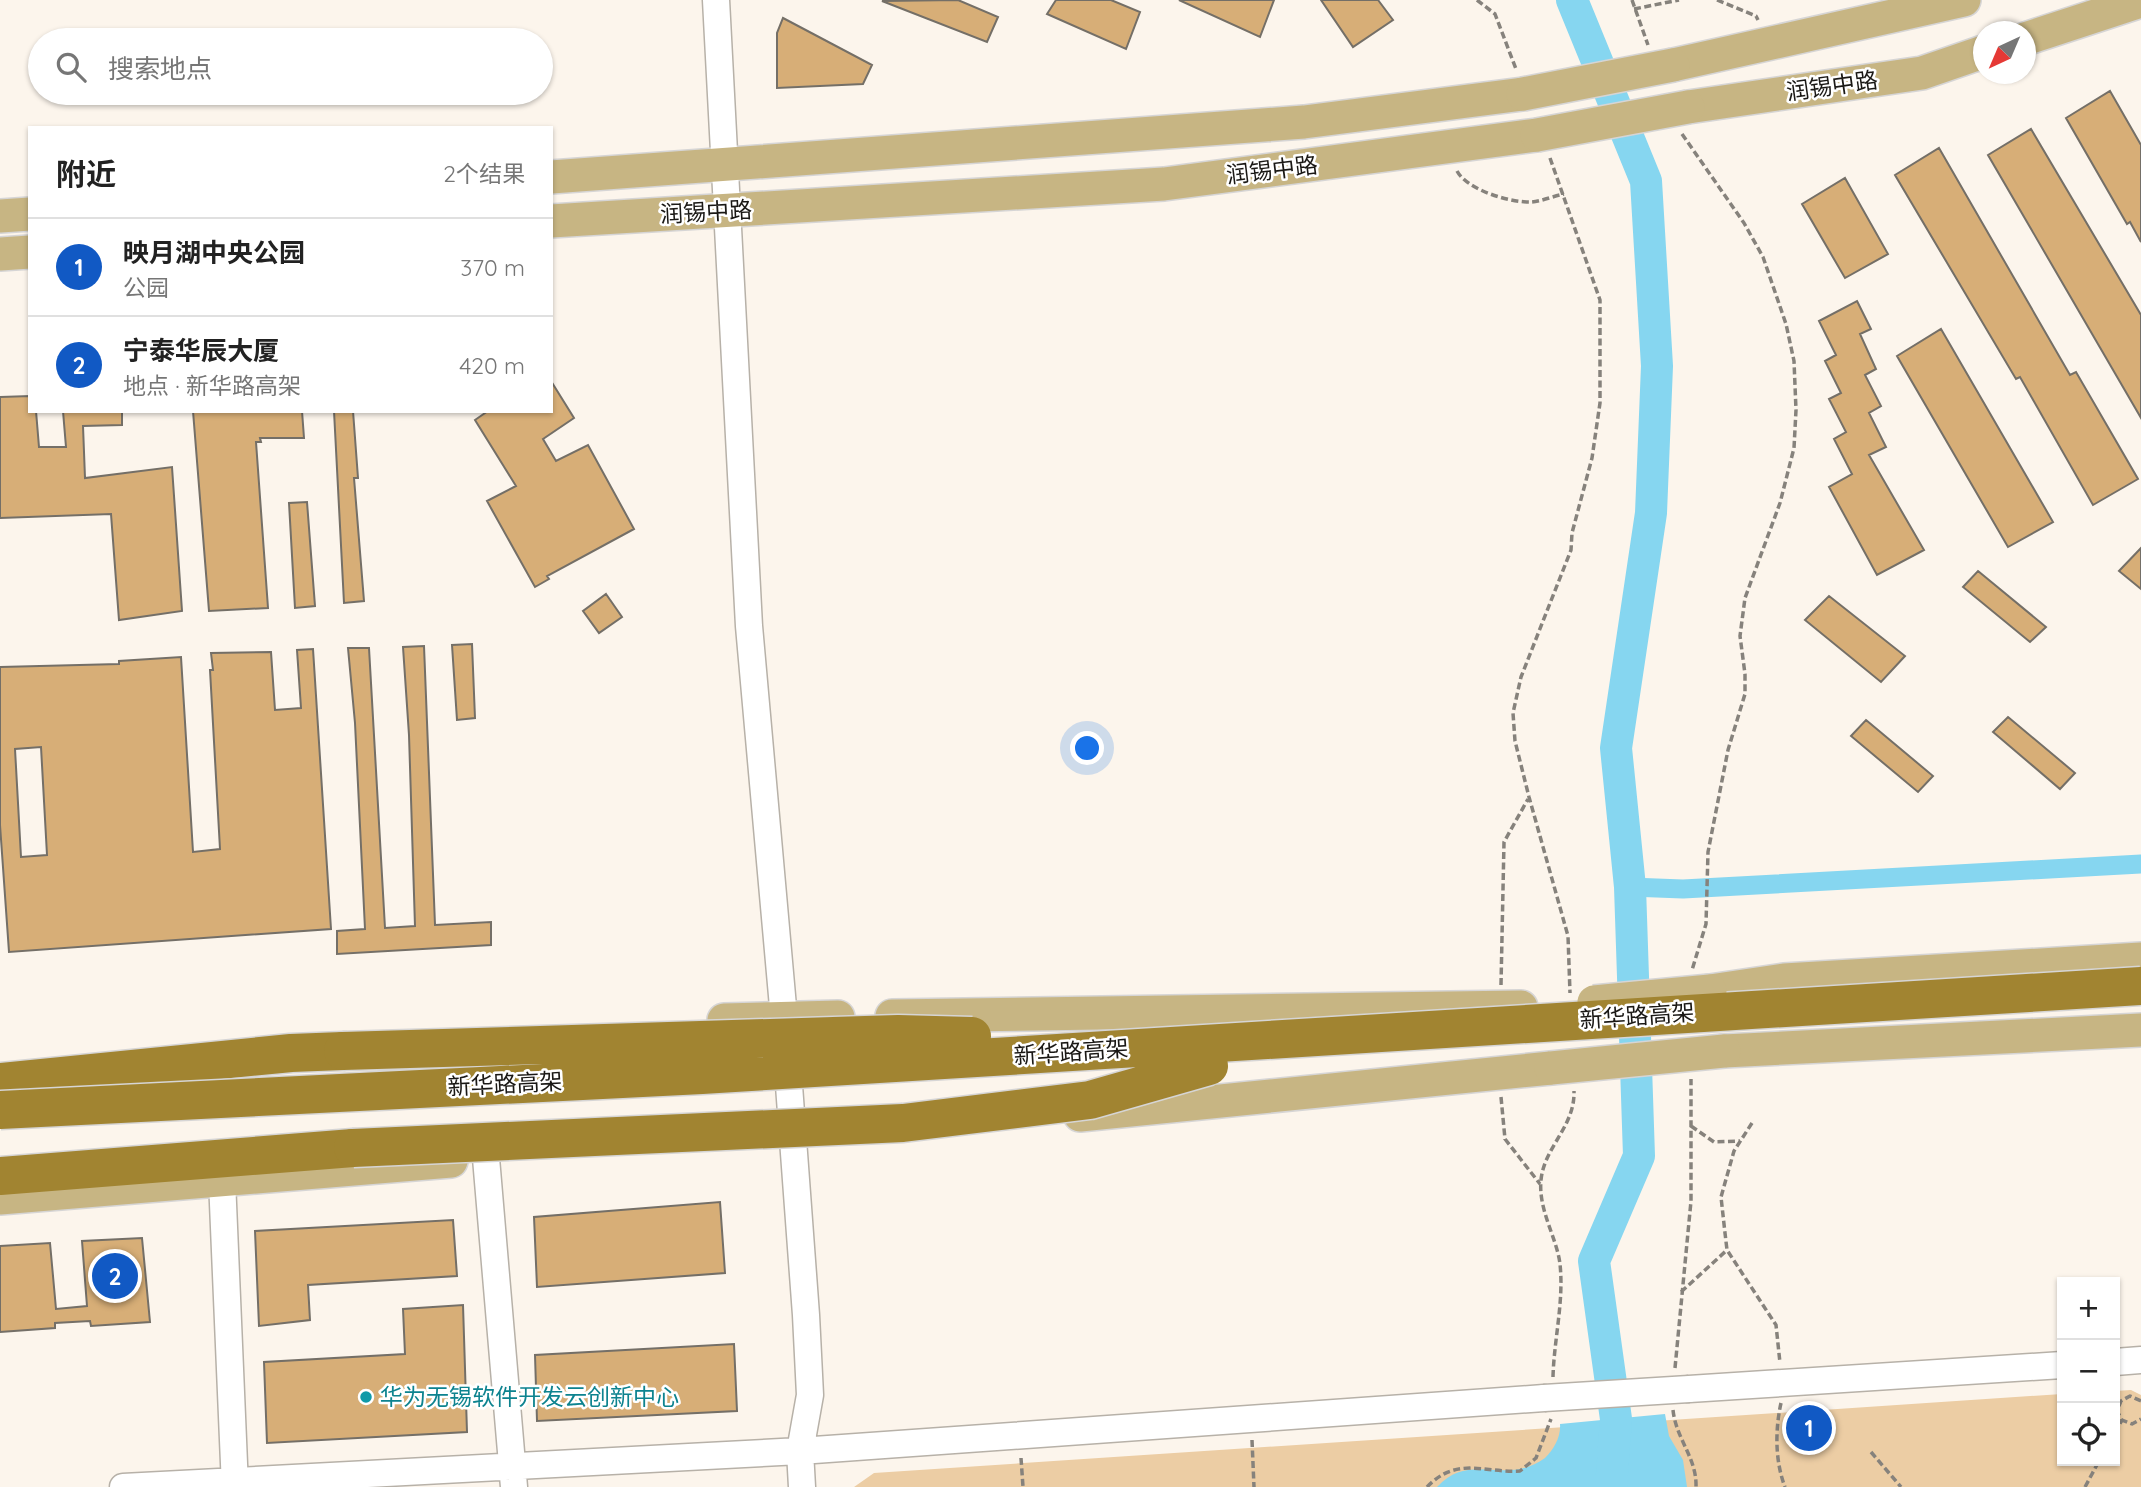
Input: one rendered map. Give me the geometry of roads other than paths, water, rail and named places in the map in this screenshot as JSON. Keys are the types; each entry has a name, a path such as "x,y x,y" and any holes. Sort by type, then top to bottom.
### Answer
{"highway":[{"name":"新华路高架","path":"0,1135 1210,1054 2141,986"},
{"name":"新华路高架","path":"0,1110 702,1075 2141,1012"},
{"path":"0,1082 291,1053 898,1034 1210,1054"},
{"path":"0,1176 353,1149 903,1124 1090,1100 1210,1054"}],"main road":[{"name":"润锡中路","path":"553,177 1304,122 1522,86 1661,57 1771,43 1964,0"},
{"path":"2036,35 2141,1"},
{"name":"润锡中路","path":"553,221 1164,184 1445,147 1543,145 1922,73 1973,55"},
{"path":"0,216 28,214"},
{"path":"0,254 28,252"},
{"path":"0,1063 221,1041 784,1018 1557,1006 1701,987 1784,980 2141,959"},
{"path":"0,1198 486,1158 793,1144 1500,1072 1562,1077 1724,1051 2141,1030"}],"street":[{"path":"716,0 749,626 784,1018 810,1395 800,1451 802,1487"},
{"path":"486,1158 514,1476"},
{"path":"222,1180 235,1484"},
{"path":"2120,1362 2141,1360"},
{"path":"123,1487 514,1476 800,1451 1678,1389 1789,1372 2057,1365"}],"water":[{"path":"1665,1414 1669,1436 1683,1460 1687,1487 1437,1487 1450,1476 1463,1471 1516,1470 1530,1466 1545,1458 1551,1451 1558,1438 1560,1424"}],"waterway":[{"path":"1572,0 1646,181 1657,366 1651,513 1616,748 1630,887 1639,1156 1594,1261 1616,1419 1611,1487"},
{"path":"1630,887 1683,889 2141,864"}],"place":[{"name":"宁泰华辰大厦","path":"115,1276"},
{"name":"华为无锡软件开发云创新中心","path":"366,1397"},
{"name":"映月湖中央公园","path":"1809,1428"}]}
